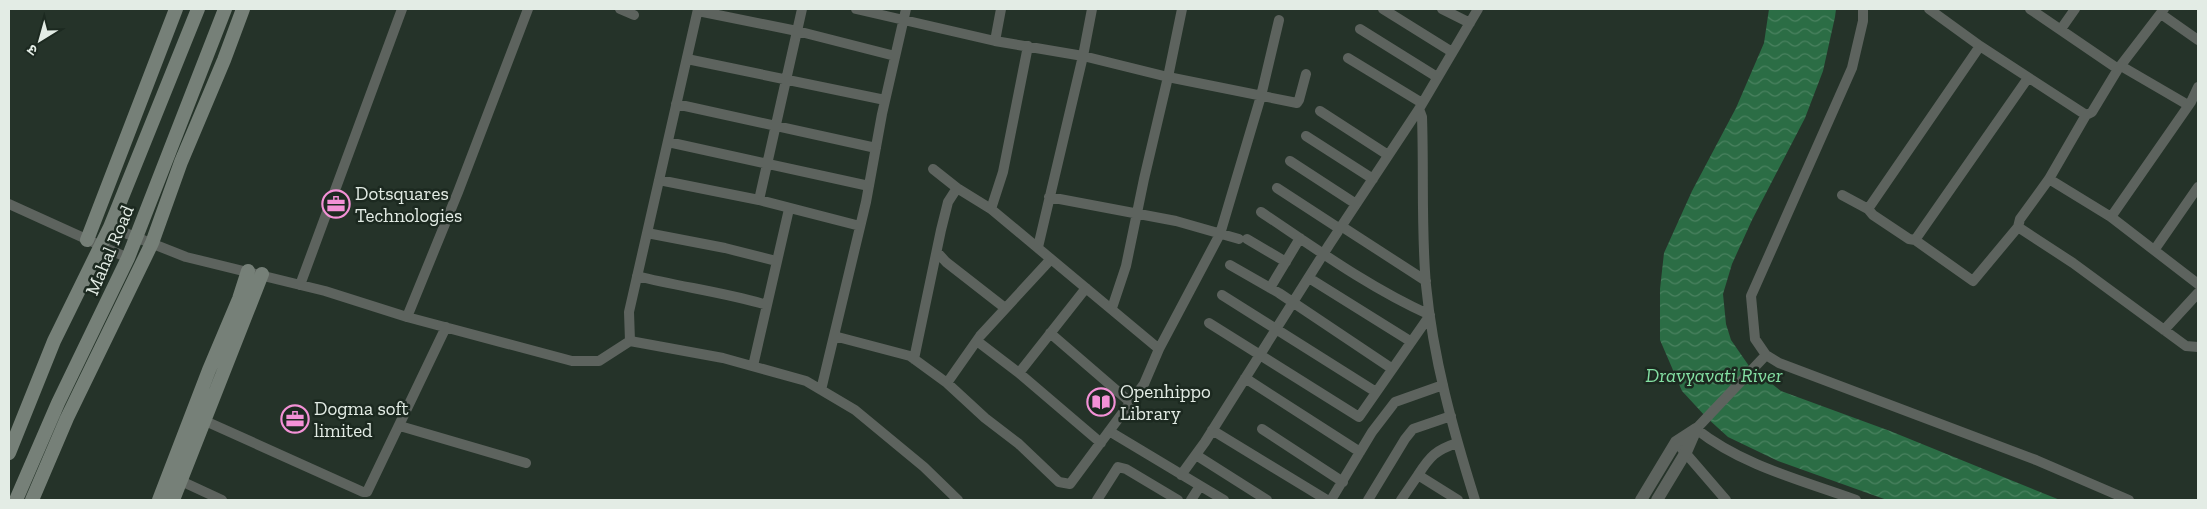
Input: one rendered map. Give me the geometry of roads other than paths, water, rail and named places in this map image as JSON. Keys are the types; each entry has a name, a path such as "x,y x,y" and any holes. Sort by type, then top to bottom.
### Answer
{"main road":[{"path":"87,240 176,9"},
{"name":"Mahal Road","path":"9,452 54,341 110,227 198,9"},
{"name":"Mahal Road","path":"18,495 58,403 128,258 225,9"},
{"path":"18,495 33,498 67,418 152,243 243,9"},
{"path":"173,500 204,420 255,273"},
{"path":"160,500 209,370 239,299 255,273"}],"street":[{"path":"300,284 402,9"},
{"path":"407,317 458,192 528,9"},
{"path":"620,9 634,15"},
{"path":"759,200 802,9"},
{"path":"856,9 996,41 1083,56 1168,77 1297,103 1306,74"},
{"path":"821,390 869,186 885,100 906,9"},
{"path":"996,41 1001,9"},
{"path":"1038,247 1083,56 1092,9"},
{"path":"1112,308 1126,266 1138,215 1144,179 1182,9"},
{"path":"1383,9 1452,52"},
{"path":"1442,9 1470,24"},
{"path":"1181,475 1260,357 1340,228 1421,106 1478,9"},
{"path":"1863,9 1863,21 1852,68 1751,296 1755,339 1766,355 1779,363 2036,460 2129,500"},
{"path":"1929,9 1973,39 1980,46 2086,116"},
{"path":"2030,9 2120,68 2192,105"},
{"path":"2061,29 2075,9"},
{"path":"630,341 629,312 698,10 797,31 895,56"},
{"path":"1842,195 1868,209 1873,215 1915,240 1973,281 2018,227 2020,219 2049,178 2086,116 2092,112 2120,68 2162,11 2198,40"},
{"path":"834,336 896,351 914,359 947,383 985,418 1019,444 1059,482 1070,484 1144,384 1158,348 1220,234 1261,96 1278,20"},
{"path":"1360,29 1437,77"},
{"path":"991,209 1003,172 1028,46"},
{"path":"1868,209 1980,46"},
{"path":"1348,58 1421,106"},
{"path":"687,59 787,78 885,100"},
{"path":"1915,240 2028,78"},
{"path":"2111,217 2192,105 2198,87"},
{"path":"676,104 876,148"},
{"path":"1421,106 1424,180 1422,236 1430,315 1443,385 1457,443 1475,500"},
{"path":"1320,111 1388,155"},
{"path":"1306,136 1373,179"},
{"path":"668,142 869,186"},
{"path":"1290,161 1356,204"},
{"path":"934,169 957,188 991,209 1158,348"},
{"path":"2049,178 2111,217 2198,284"},
{"path":"659,180 759,200 860,226"},
{"path":"2155,249 2198,187"},
{"path":"914,359 948,202 957,188"},
{"path":"1277,188 1426,281"},
{"path":"1049,197 1176,221 1243,239 1286,262"},
{"path":"9,204 128,258"},
{"path":"753,366 789,209"},
{"path":"1261,212 1397,300 1430,315"},
{"path":"110,227 186,257 300,284 407,317 572,361 599,361 630,341 724,358 806,381 854,410 924,467 958,500"},
{"path":"2018,227 2073,263 2186,346 2198,348"},
{"path":"647,233 725,248 776,261"},
{"path":"1270,288 1300,238"},
{"path":"937,252 946,262 1005,308"},
{"path":"947,383 977,341 1051,259"},
{"path":"1230,265 1270,288 1391,368"},
{"path":"637,276 682,287 736,295 767,304"},
{"path":"1309,278 1410,341"},
{"path":"1019,373 1086,288"},
{"path":"2164,330 2198,293"},
{"path":"1222,295 1376,392"},
{"path":"1209,324 1359,417 1391,368 1430,315"},
{"path":"204,420 363,492 367,492 446,327"},
{"path":"1050,333 1130,402"},
{"path":"977,341 1019,373 1102,443"},
{"path":"1641,500 1676,442 1696,429 1766,355"},
{"path":"1245,378 1360,452"},
{"path":"1331,500 1372,432 1395,402 1443,385"},
{"path":"1368,500 1413,429 1451,416"},
{"path":"400,426 526,463"},
{"path":"1262,429 1343,482"},
{"path":"1657,500 1686,452 1696,429"},
{"path":"1696,429 1729,452 1766,469 1856,500"},
{"path":"1212,430 1327,500"},
{"path":"1110,431 1224,500"},
{"path":"1676,442 1726,500"},
{"path":"1401,500 1430,457 1440,449 1457,443"},
{"path":"1196,455 1267,500"},
{"path":"1100,499 1118,467 1126,469 1178,500"},
{"path":"1418,475 1458,500"},
{"path":"181,481 222,500"},
{"path":"1191,500 1200,486"},
{"path":"1437,500 1443,490"}],"water":[{"name":"Dravyavati River","path":"1769,9 1836,9 1823,71 1805,118 1752,220 1732,264 1723,294 1726,324 1731,340 1749,366 1781,391 1890,431 2060,500 1887,500 1778,461 1728,437 1682,391 1660,340 1660,289 1664,253 1692,191 1736,108 1764,43"}],"place":[{"name":"Dotsquares Technologies","path":"336,204"},
{"name":"Openhippo Library","path":"1101,402"},
{"name":"Dogma soft limited","path":"295,419"}]}
